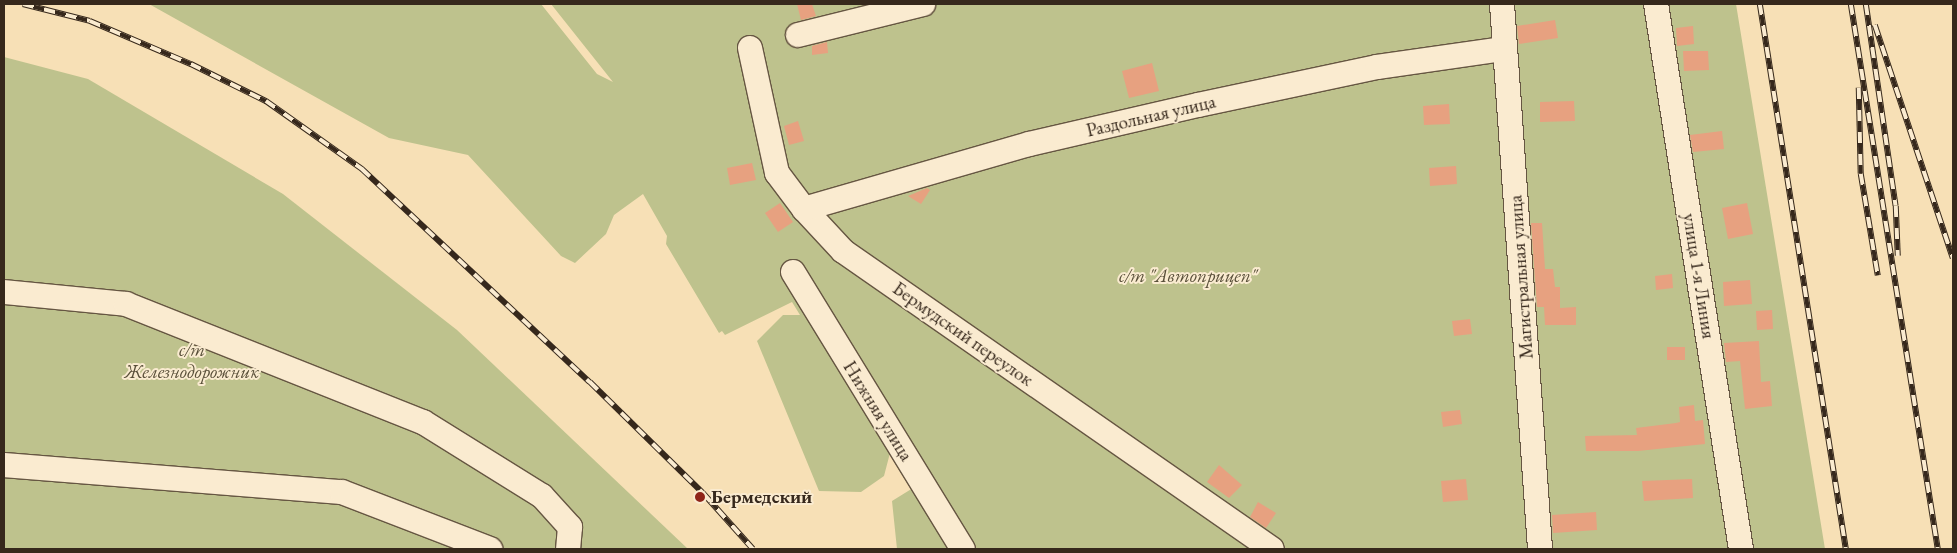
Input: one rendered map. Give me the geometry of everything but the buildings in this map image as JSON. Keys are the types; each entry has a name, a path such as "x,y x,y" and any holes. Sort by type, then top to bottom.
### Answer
{"street":[{"path":"798,35 923,4"},
{"name":"Магистральная улица","path":"1502,4 1540,549"},
{"name":"улица 1-я Линия","path":"1656,4 1741,549"},
{"name":"Бермудский переулок","path":"750,48 777,173 804,209 844,251 1272,549"},
{"name":"Раздольная улица","path":"804,209 1029,144 1377,67 1504,49"},
{"name":"Нижняя улица","path":"792,272 963,549"},
{"path":"4,292 126,304 423,422 542,496 570,527 568,549"},
{"path":"4,466 342,492 490,549"}],"green space":[{"name":"с/т \"Автоприцеп\"","path":"149,4 541,4 597,74 613,82 551,4 1736,4 1825,549 897,549 892,501 913,488 890,453 884,476 861,492 819,491 757,341 783,315 800,315 792,302 725,335 722,331 719,333 666,244 667,236 643,194 614,215 606,234 575,263 561,256 468,155 389,138"},
{"name":"с/т Железнодорожник","path":"4,57 88,79 283,194 457,330 688,549 4,549"}],"railway":[{"path":"23,4 90,21 191,64 266,101 362,169 590,382 703,493 753,549"},
{"path":"1760,4 1846,549"},
{"path":"1851,4 1938,549"},
{"path":"1866,4 1896,206 1898,256"},
{"path":"1875,25 1953,258"},
{"path":"1859,88 1861,174 1878,276"}],"place":[{"name":"Бермедский","path":"700,497"}]}
